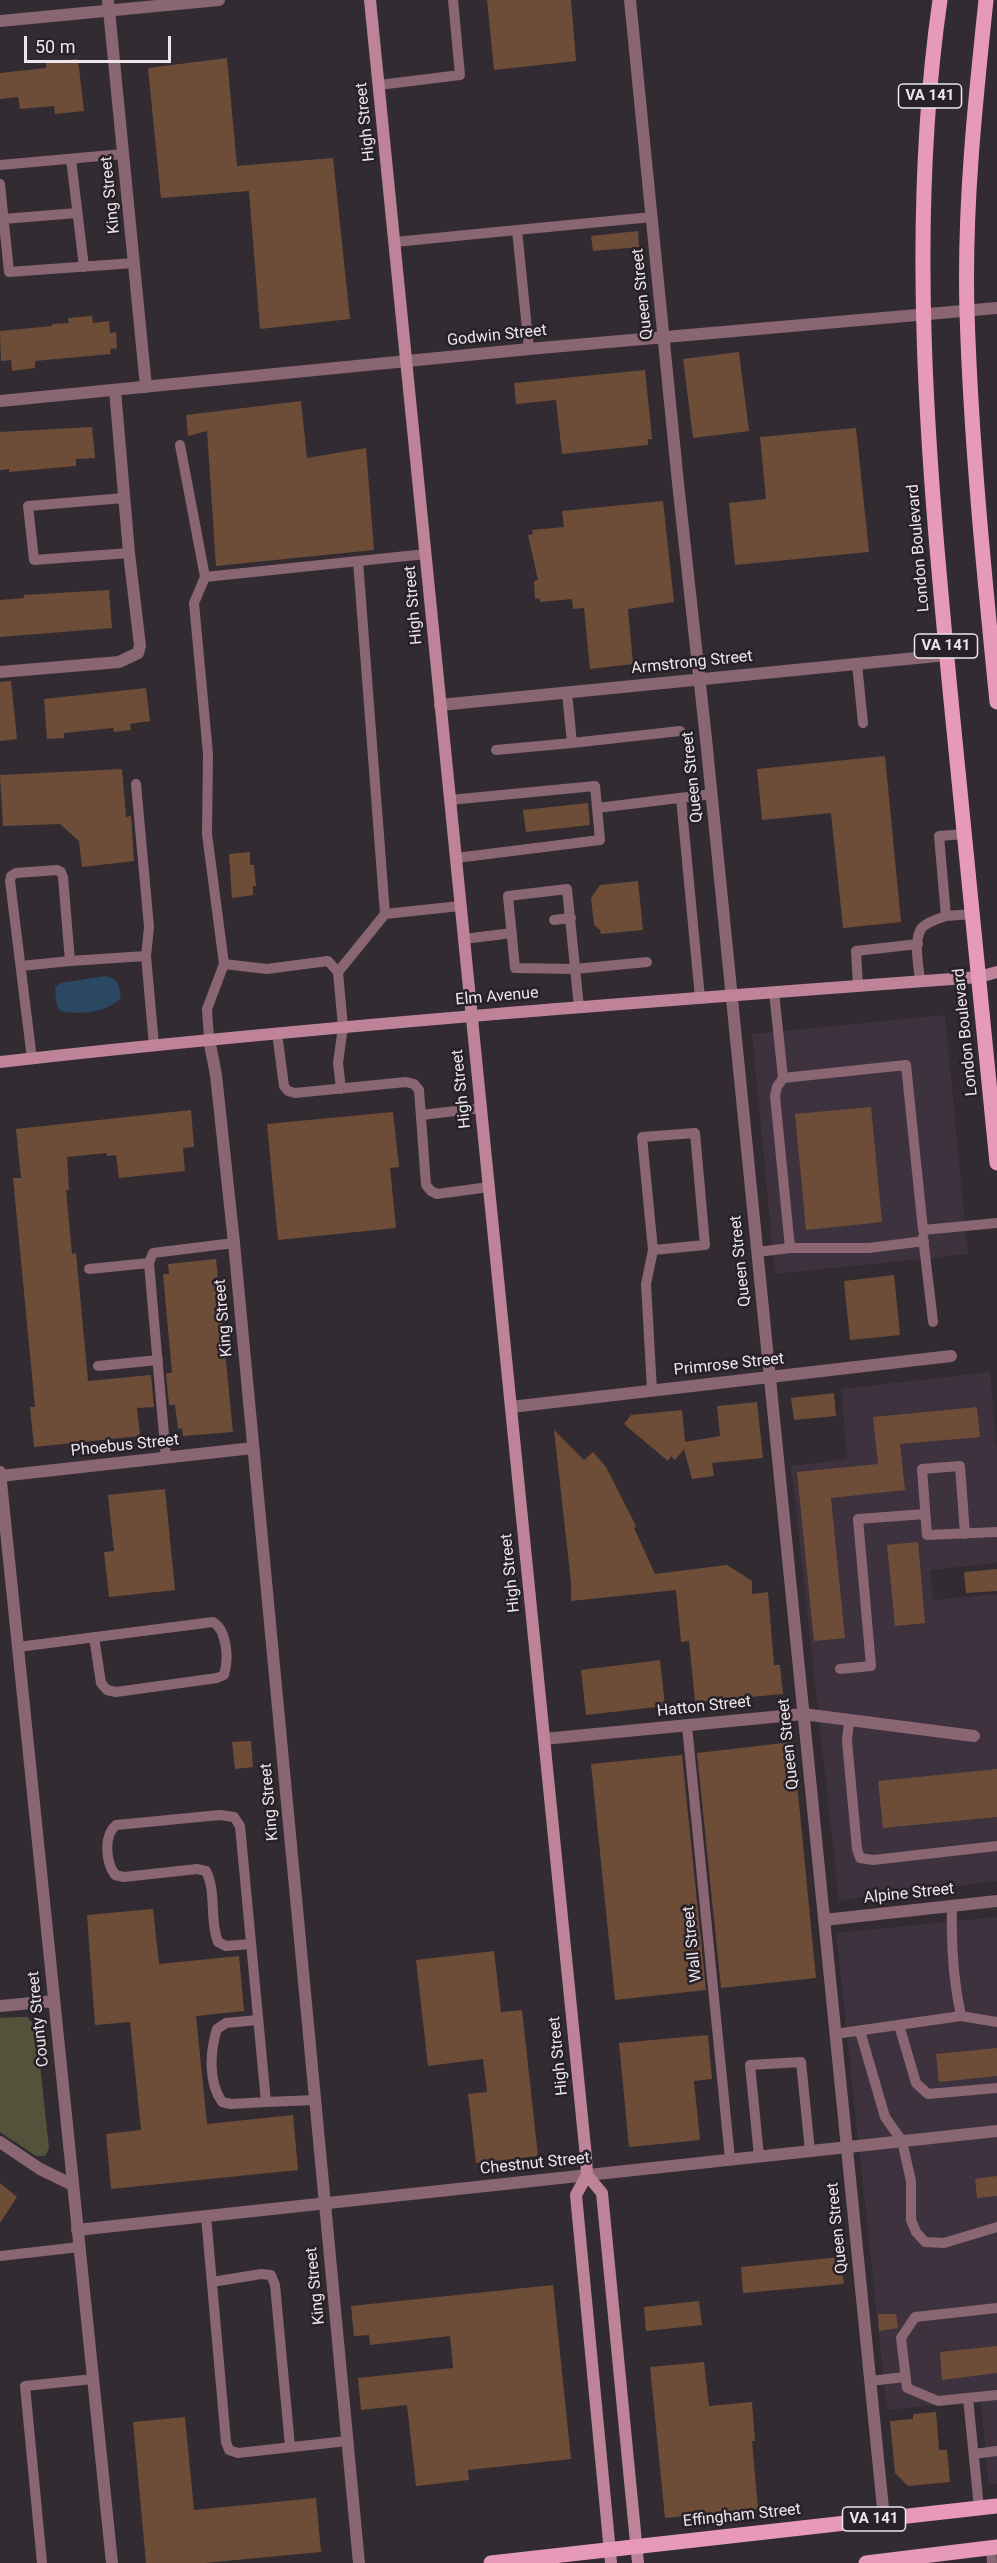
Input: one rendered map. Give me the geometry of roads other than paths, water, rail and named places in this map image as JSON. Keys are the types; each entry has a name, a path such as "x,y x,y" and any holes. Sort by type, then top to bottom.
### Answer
{"main road":[{"name":"High Street","path":"370,0 587,2175 576,2198 611,2556"},
{"name":"London Boulevard","path":"940,0 933,48 921,250 922,314 933,511 997,1163"},
{"name":"VA 141","path":"986,0 971,146 967,311 978,512 997,702"},
{"name":"Elm Avenue","path":"0,1062 209,1039 472,1015 979,977 997,972"},
{"name":"High Street","path":"587,2175 602,2193 638,2563"},
{"name":"Effingham Street","path":"491,2563 611,2556 637,2546 997,2506"},
{"path":"866,2563 993,2553"}],"street":[{"path":"0,21 109,5 219,0"},
{"name":"Queen Street","path":"630,0 712,794 884,2518"},
{"name":"King Street","path":"109,5 146,387"},
{"name":"Godwin Street","path":"0,401 664,336 997,308"},
{"path":"0,672 119,662 138,654 140,646 129,553 115,390"},
{"name":"Armstrong Street","path":"440,705 947,655"},
{"name":"King Street","path":"209,1039 216,1075 234,1243 359,2563"},
{"name":"Primrose Street","path":"511,1407 951,1356"},
{"name":"Phoebus Street","path":"0,1474 253,1448"},
{"name":"County Street","path":"0,1474 5,1566 18,1647 112,2563"},
{"name":"Hatton Street","path":"544,1739 803,1714 974,1736"},
{"name":"Alpine Street","path":"824,1920 997,1901"},
{"path":"0,2006 54,2001"},
{"name":"Chestnut Street","path":"77,2230 997,2131"},
{"path":"0,2142 40,2169 73,2185"}],"lane":[{"path":"379,85 460,75 453,0"},
{"path":"0,165 123,154"},
{"path":"71,159 84,267"},
{"path":"0,184 9,272 134,264"},
{"path":"3,219 78,213"},
{"path":"395,242 652,217"},
{"path":"516,230 529,349"},
{"path":"180,445 205,577 194,603 208,754 207,834 224,964 207,1009 209,1039"},
{"path":"124,498 28,506 34,560 129,553"},
{"path":"205,577 426,554"},
{"path":"338,972 385,914 358,561"},
{"path":"858,664 863,723"},
{"path":"567,693 572,743"},
{"path":"496,750 680,731"},
{"path":"136,784 149,927 146,956 154,1045"},
{"path":"450,800 595,786 600,840 456,858"},
{"path":"597,808 712,794"},
{"path":"681,798 700,998"},
{"path":"946,916 939,836 965,834"},
{"path":"32,1059 11,876 16,873 57,870 61,872 70,961"},
{"path":"579,1007 575,969 567,889 508,896 514,927 515,968 575,969 647,963"},
{"path":"385,914 460,906"},
{"path":"920,981 918,944 920,930 927,924 946,916 972,914"},
{"path":"554,920 570,918"},
{"path":"464,939 514,927"},
{"path":"858,986 856,951 918,944"},
{"path":"21,966 146,956"},
{"path":"224,964 267,969 328,961 338,972 343,1027 338,1062 341,1089"},
{"path":"774,992 783,1078 777,1087 775,1096 790,1248"},
{"path":"277,1033 283,1078 288,1091 295,1093 406,1082 414,1084 419,1090 426,1185 437,1194 489,1186"},
{"path":"783,1078 906,1065 933,1322"},
{"path":"421,1115 481,1108"},
{"path":"652,1390 646,1284 653,1250 642,1137 695,1133 705,1245 653,1250"},
{"path":"757,1252 790,1248 869,1248 997,1222"},
{"path":"166,1458 149,1263 153,1253 234,1243"},
{"path":"89,1269 149,1263"},
{"path":"98,1366 158,1360"},
{"path":"965,1533 960,1466 922,1469 927,1535 997,1532"},
{"path":"840,1669 871,1666 858,1520 925,1514"},
{"path":"18,1647 94,1637 213,1622 220,1626 223,1633 227,1666 224,1674 217,1678 116,1692 107,1690 101,1683 94,1637"},
{"path":"849,1721 847,1741 857,1849 860,1858 873,1860 997,1846"},
{"name":"Wall Street","path":"687,1726 730,2159"},
{"path":"250,1944 226,1946 218,1942 214,1933 210,1881 206,1871 197,1869 124,1877 115,1875 110,1868 107,1838 110,1830 116,1825 220,1815 234,1817 240,1826 266,2102"},
{"path":"951,1906 951,1942 957,2000 962,2016"},
{"path":"835,2034 962,2016 997,2022"},
{"path":"258,2020 226,2023 217,2029 211,2048 215,2093 222,2102 231,2104 315,2100"},
{"path":"899,2025 916,2084 928,2094 997,2088"},
{"path":"860,2031 885,2117 902,2141 911,2181 911,2220 916,2232 925,2242 944,2243 997,2227"},
{"path":"759,2156 750,2065 801,2062 810,2151"},
{"path":"206,2216 226,2442 229,2450 238,2453 347,2441"},
{"path":"0,2256 79,2247"},
{"path":"212,2282 261,2274 271,2276 275,2285 290,2446"},
{"path":"997,2308 915,2318 901,2338 907,2388 938,2401 997,2395"},
{"path":"870,2381 906,2377"},
{"path":"42,2563 24,2386 93,2379"},
{"path":"968,2398 979,2508"},
{"path":"974,2454 997,2451"}],"water":[{"path":"106,976 114,979 119,986 121,997 116,1002 101,1010 75,1013 60,1011 56,1002 55,987 60,983"}]}
